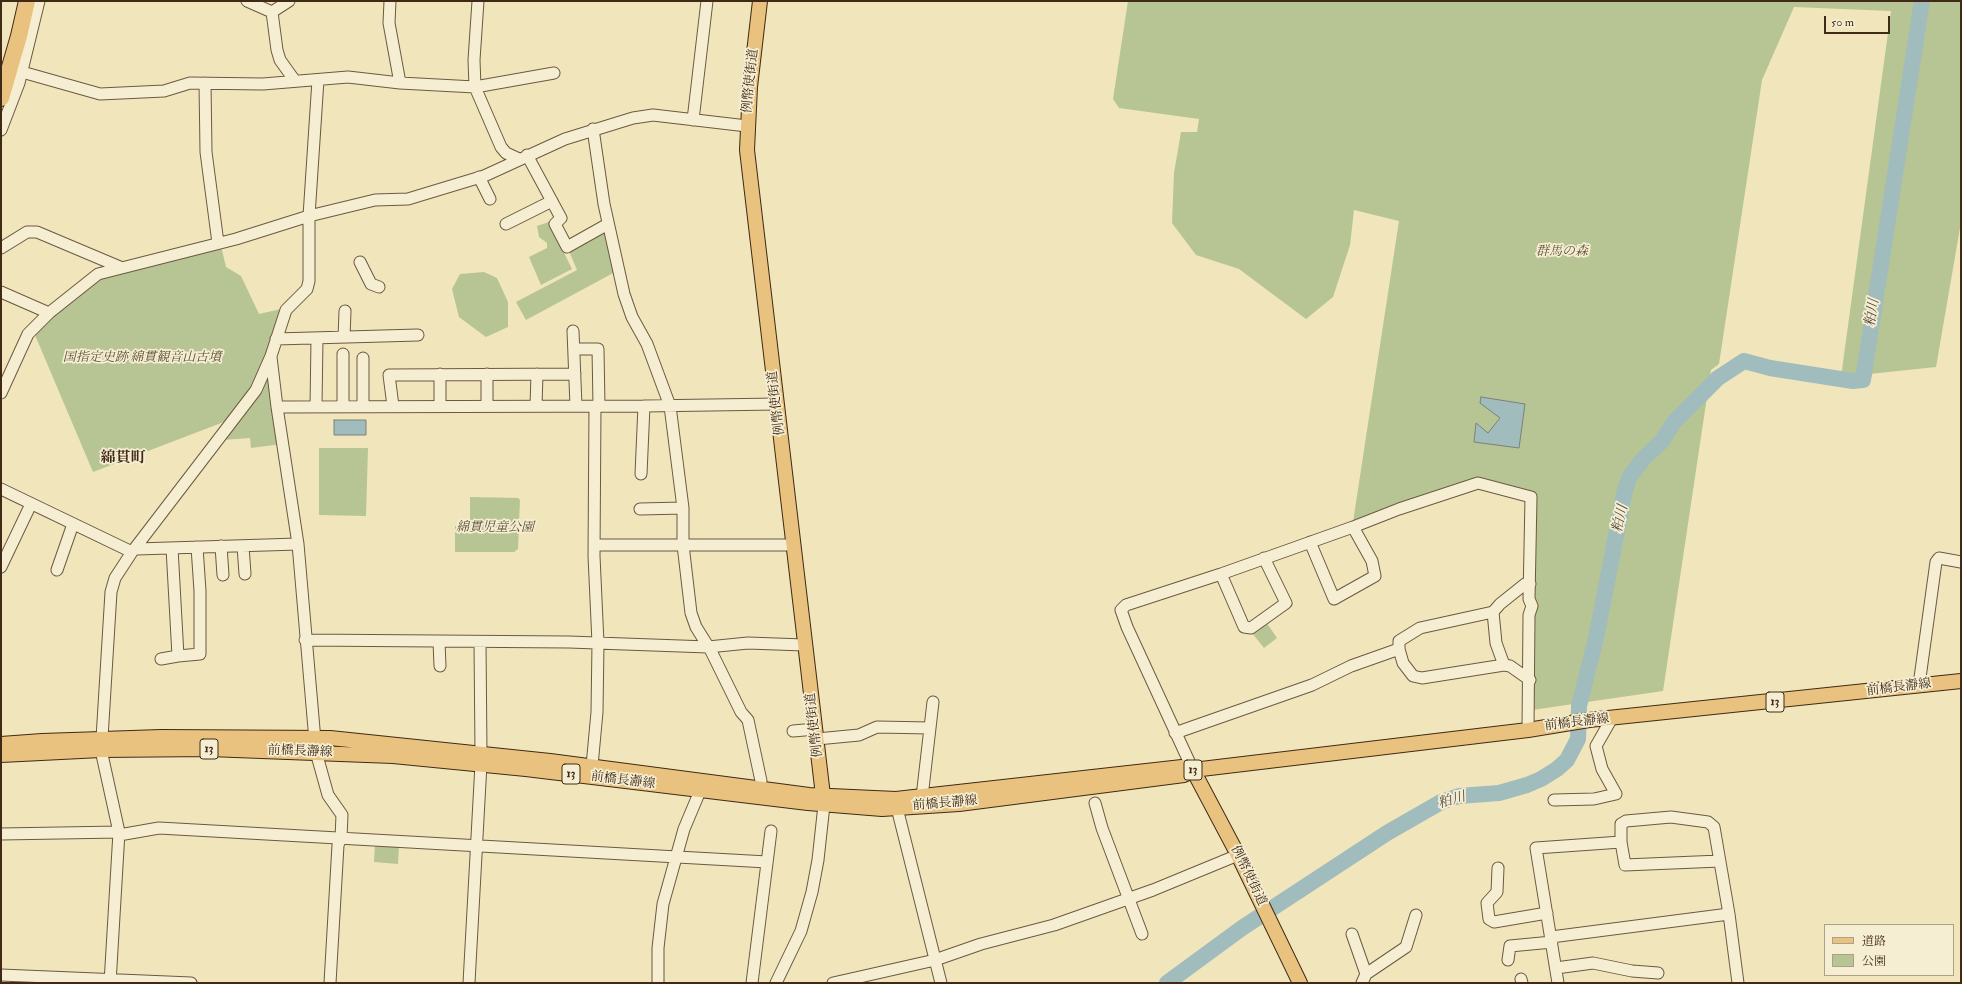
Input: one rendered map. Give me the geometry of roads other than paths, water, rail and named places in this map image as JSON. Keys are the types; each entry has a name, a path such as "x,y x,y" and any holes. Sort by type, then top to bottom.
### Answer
{"highway":[{"path":"1,65 17,1"},
{"path":"1,98 19,36 27,1"}],"main road":[{"name":"例幣使街道","path":"760,1 747,126 747,150 804,645 824,800"},
{"name":"前橋長瀞線","path":"481,759 700,790 824,800 896,799 1182,767 1193,770 1528,730 1589,720 1961,681"},
{"name":"前橋長瀞線","path":"1,744 101,744 209,749 315,745 393,756 481,759 592,766 759,788 882,809 959,804 1184,775 1193,770"},
{"name":"前橋長瀞線","path":"1,755 101,744"},
{"name":"例幣使街道","path":"1193,770 1238,855 1300,983"}],"street":[{"path":"1,130 22,72 39,1"},
{"path":"247,1 272,12"},
{"path":"272,12 289,1"},
{"path":"390,1 388,23 400,83"},
{"path":"478,1 474,60 475,87 501,147 506,153 523,157 552,201 561,218 555,224 567,247 608,224"},
{"path":"693,120 707,1"},
{"path":"272,12 277,50 280,60 295,81"},
{"path":"22,72 100,94 164,91 186,83 263,84 348,77 400,83 475,87 554,72"},
{"path":"110,981 119,833 101,744 111,592 115,578 134,551 256,390 271,356 286,310 307,290 309,281 310,216 318,80"},
{"path":"205,83 206,152 218,242"},
{"path":"1,393 28,334 48,313 98,274 218,242 236,239 310,216 375,200 408,199 502,169 523,157 565,139 593,129 633,118 652,115 747,126"},
{"path":"593,129 608,224 624,294 632,317 647,344 670,406 683,508 683,546 691,613 696,627 708,647 741,712 748,720 761,781 759,788"},
{"path":"479,177 490,199"},
{"path":"506,224 552,201"},
{"path":"1,248 27,232 37,232 120,267"},
{"path":"360,262 371,284 379,287"},
{"path":"1,292 48,313"},
{"path":"344,337 345,311"},
{"path":"573,331 576,406"},
{"path":"276,339 418,336"},
{"path":"316,407 317,338"},
{"path":"574,349 598,349 594,545 598,643 597,712 592,766"},
{"path":"343,354 343,407"},
{"path":"271,356 277,407 298,544 315,745 328,795 342,815 341,838 338,845 330,983"},
{"path":"363,358 363,406"},
{"path":"440,374 440,406"},
{"path":"487,374 487,406"},
{"path":"536,406 537,374"},
{"path":"393,406 389,375 575,374"},
{"path":"277,407 670,406 777,404"},
{"path":"641,474 644,406"},
{"path":"1193,770 1175,733 1121,610 1126,605 1221,574 1399,509 1478,483 1531,497 1529,599 1532,606 1529,615 1530,680 1528,730"},
{"path":"1,490 134,551 172,548 298,544"},
{"path":"1,567 31,504"},
{"path":"640,509 683,508"},
{"path":"57,570 73,524"},
{"path":"1310,542 1334,599 1375,576 1372,561 1353,527"},
{"path":"594,545 793,545"},
{"path":"221,546 223,575"},
{"path":"244,546 245,574"},
{"path":"161,659 200,654 200,591 197,547"},
{"path":"172,548 178,656"},
{"path":"1221,574 1244,627 1251,628 1286,603 1264,558"},
{"path":"1919,685 1936,562 1939,558 1961,562"},
{"path":"1530,584 1525,584 1500,604 1493,612 1420,628 1399,641 1399,649 1403,664 1413,676 1422,678 1504,665 1510,666 1530,680"},
{"path":"1493,612 1496,643 1504,665"},
{"path":"305,640 598,643 708,647 748,643 804,645"},
{"path":"439,642 440,666"},
{"path":"469,983 481,759 480,642"},
{"path":"1175,733 1312,685 1350,666 1399,649"},
{"path":"922,797 933,702"},
{"path":"1554,800 1594,799 1616,794 1602,769 1596,746 1612,718"},
{"path":"793,731 816,734 859,735 877,727 930,728"},
{"path":"658,983 659,928 663,904 674,857 700,790"},
{"path":"776,983 801,931 812,892 818,860 824,800"},
{"path":"1095,803 1102,828 1142,934"},
{"path":"897,808 940,983"},
{"path":"1720,861 1625,865 1621,842 1621,824 1630,820 1670,816 1708,822 1714,827 1720,861 1729,914 1738,983"},
{"path":"1,834 119,833 159,828 767,862"},
{"path":"752,983 770,831"},
{"path":"1558,983 1536,848 1621,842"},
{"path":"833,983 935,960 981,944 1054,925 1130,899 1238,855"},
{"path":"1498,868 1497,892 1487,903 1489,919 1494,922 1547,913"},
{"path":"1508,960 1510,946 1729,914"},
{"path":"1352,934 1364,978 1406,947 1416,915"},
{"path":"1556,968 1593,963 1632,971 1658,973"},
{"path":"1,975 110,981 191,983"}],"water":[{"path":"1481,397 1525,404 1519,448 1474,442 1476,423 1488,433 1500,418 1480,403"},
{"path":"334,420 366,420 366,435 334,435"}],"waterway":[{"name":"粕川","path":"1167,983 1242,928 1387,833 1441,802 1459,796 1499,793 1527,785 1541,779 1557,769 1567,760 1578,739 1579,706 1596,638 1625,490 1630,476 1644,458 1662,441 1674,422 1718,378 1744,361 1770,368 1853,381 1863,380 1922,1"}],"district":[{"name":"綿貫町","path":"123,459"}],"park label":[{"name":"群馬の森","path":"1562,252"},
{"name":"国指定史跡 綿貫観音山古墳","path":"142,358"},
{"name":"綿貫児童公園","path":"495,528"}]}
